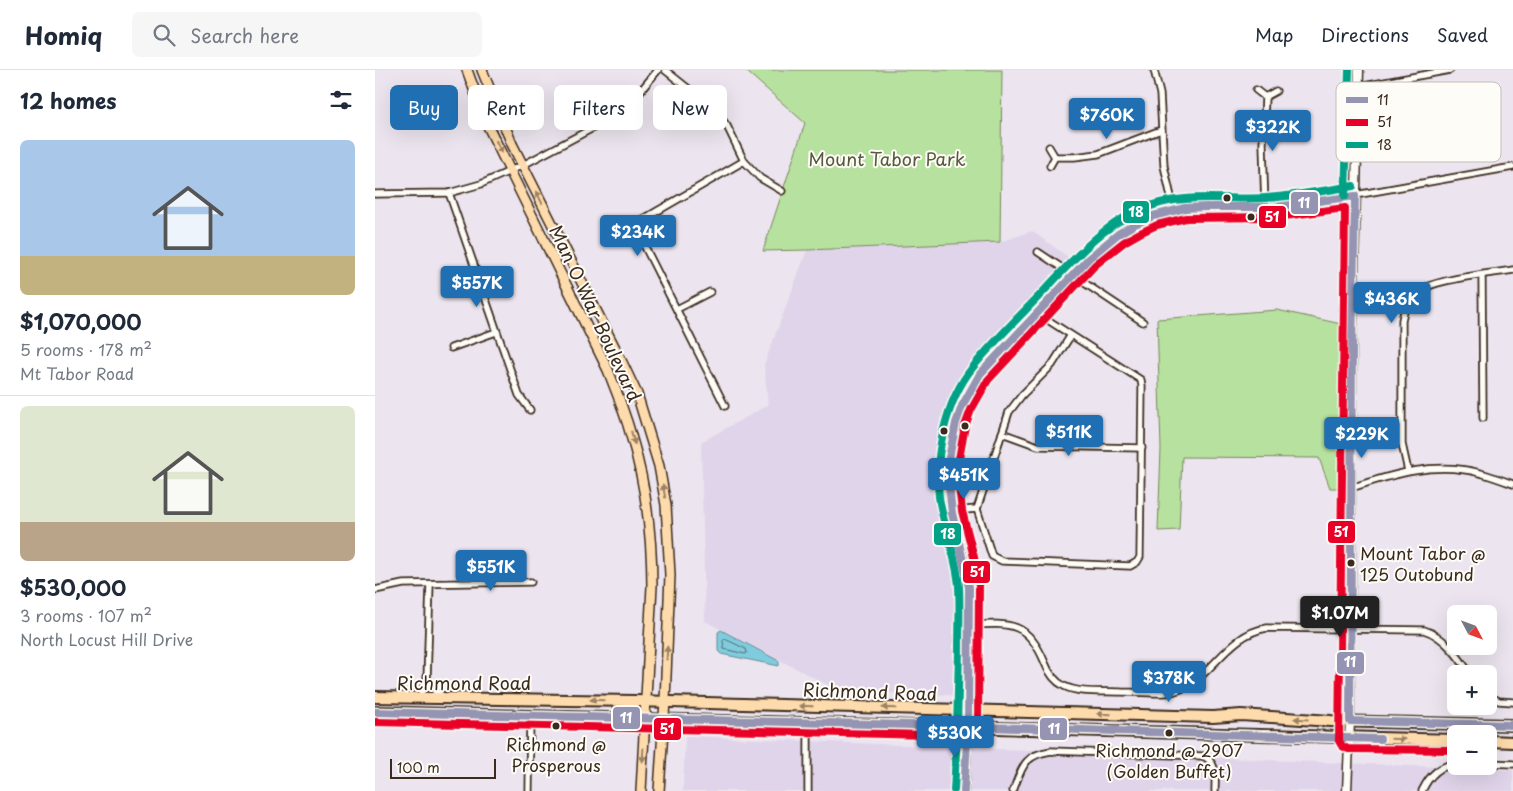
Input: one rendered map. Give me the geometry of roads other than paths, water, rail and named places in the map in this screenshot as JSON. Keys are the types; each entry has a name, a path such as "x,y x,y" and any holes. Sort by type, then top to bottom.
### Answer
{"highway":[{"name":"Richmond Road","path":"375,697 665,701 1213,717 1241,715 1350,721 1513,725"},
{"name":"Richmond Road","path":"375,712 1349,739 1447,740"},
{"path":"1497,742 1513,742"}],"main road":[{"name":"Man O War Boulevard","path":"467,70 486,122 608,370 622,405 637,455 649,518 652,553 641,791"},
{"name":"Man O War Boulevard","path":"482,70 523,165 637,394 659,466 666,505 670,575 659,791"}],"street":[{"path":"375,194 449,193 473,187 510,171 608,120 633,100 658,70"},
{"path":"665,70 715,110 727,126 744,161 760,178 782,191"},
{"path":"1154,70 1160,94 1165,166 1174,210"},
{"path":"1381,82 1425,72 1450,70"},
{"path":"1256,90 1265,97"},
{"path":"1265,97 1276,91"},
{"path":"1265,97 1263,144 1265,208"},
{"path":"1055,157 1098,154 1161,130"},
{"path":"1049,147 1055,157"},
{"path":"1050,166 1055,157"},
{"path":"725,406 635,224 744,161"},
{"path":"1347,791 1350,721 1351,488 1356,162"},
{"path":"965,791 969,587 952,511 947,468 950,441 959,413 980,374 1093,253 1121,231 1151,217 1174,210 1203,207 1265,208 1299,205 1513,167"},
{"path":"449,193 519,395 530,410"},
{"path":"1038,252 1143,322"},
{"path":"1408,471 1402,444 1404,311 1412,296 1427,286 1513,270"},
{"path":"1482,275 1483,418"},
{"path":"677,309 711,292"},
{"path":"1037,313 1141,380 1143,386 1140,557 1137,562 1130,566 1002,561 992,556 977,509 1009,412 1052,365 1071,335"},
{"path":"451,348 496,332"},
{"path":"1002,433 1038,446 1141,448"},
{"path":"1351,488 1408,471 1429,468 1465,470 1513,484"},
{"path":"952,511 977,509"},
{"path":"375,590 403,584 531,582"},
{"path":"414,697 420,695 427,680 430,584"},
{"path":"969,625 997,624 1019,628 1034,640 1055,680 1073,689 1163,693 1179,691 1188,687 1231,645 1261,628 1417,630 1428,632 1442,641 1465,665"},
{"path":"427,680 438,694 447,697"},
{"path":"1497,700 1513,702"},
{"path":"529,791 530,717"},
{"path":"807,724 808,791"},
{"path":"1013,791 1023,765 1036,754 1051,751 1203,756 1215,768 1215,791"},
{"path":"1497,764 1513,764"},
{"path":"1422,791 1435,772 1447,766"}],"water":[{"path":"721,630 779,661 779,666 721,654 718,651 718,632"}],"place":[{"name":"Mount Tabor @ 125 Outobund","path":"1351,563"},
{"name":"Richmond @ Prosperous","path":"556,726"},
{"name":"Richmond @ 2907 (Golden Buffet)","path":"1169,733"}],"park label":[{"name":"Mount Tabor Park","path":"887,158"}]}
